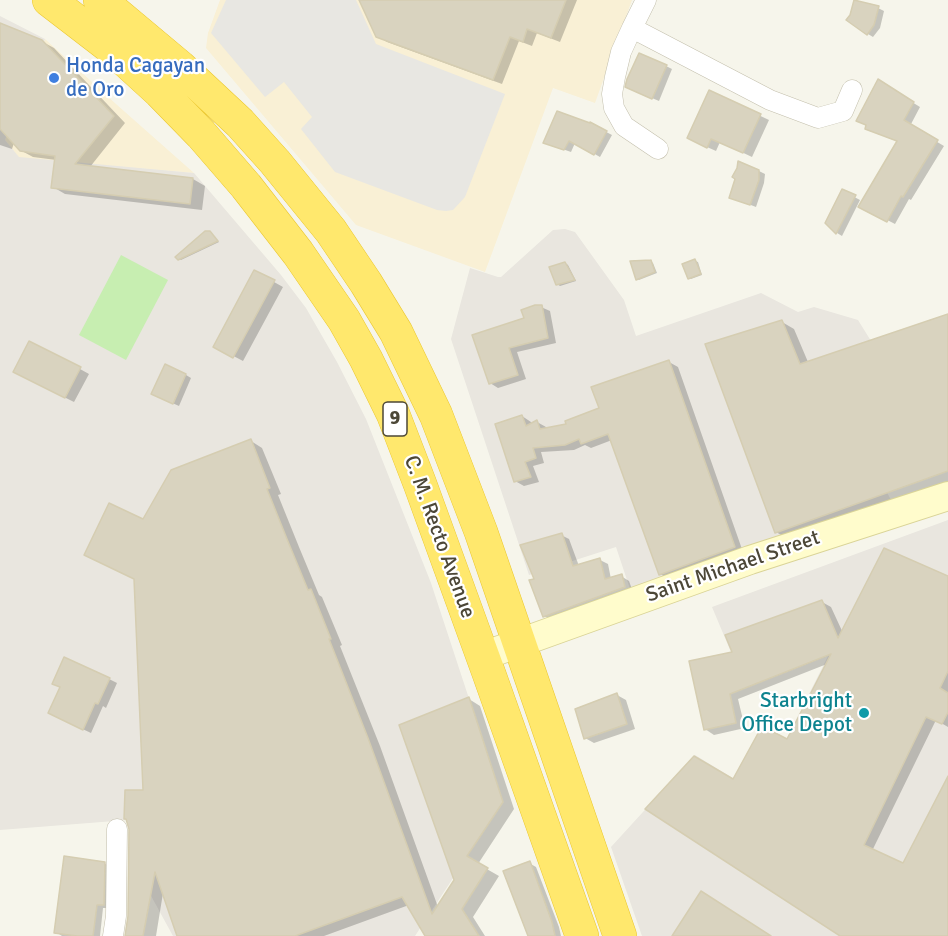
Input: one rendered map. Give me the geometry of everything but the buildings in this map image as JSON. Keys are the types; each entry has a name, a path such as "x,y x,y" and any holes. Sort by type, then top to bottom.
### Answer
{"highway":[{"name":"C. M. Recto Avenue","path":"49,0 114,50 201,134 278,226 344,320 393,414 483,656 582,936"},
{"name":"C. M. Recto Avenue","path":"100,0 180,67 240,123 275,162 331,231 396,332 436,415 481,532 620,936"}],"street":[{"path":"646,0 621,52 612,94 614,108 624,126 658,149"},
{"path":"632,28 770,100 818,118 843,111 852,90"},
{"name":"Saint Michael Street","path":"483,656 787,548 948,496"},
{"path":"113,936 117,916 117,829"}],"shaded area":[{"path":"220,0 632,0 595,103 553,88 485,272 356,225 206,48 208,33"},
{"path":"226,0 356,0 376,44 505,94 465,197 453,210 437,210 335,172 301,129 312,117 284,82 265,97 211,33"},
{"path":"0,16 45,39 5,140 19,157 194,173 281,275 306,308 366,419 431,583 503,802 415,936 173,936 144,883 140,819 0,830"},
{"path":"45,39 194,173 19,158 5,140"},
{"path":"565,229 575,232 624,300 636,336 761,293 798,312 814,307 858,320 876,349 877,471 896,511 635,604 616,547 529,575 451,339 470,268 501,277 553,230"},
{"name":"Starbright Office Depot","path":"948,520 948,936 642,936 611,847 695,755 759,794 828,656 746,688 712,607"}],"green space":[{"path":"121,255 168,280 126,360 79,335"}],"place":[{"name":"Honda Cagayan de Oro","path":"54,78"},
{"name":"Starbright Office Depot","path":"864,713"}]}
